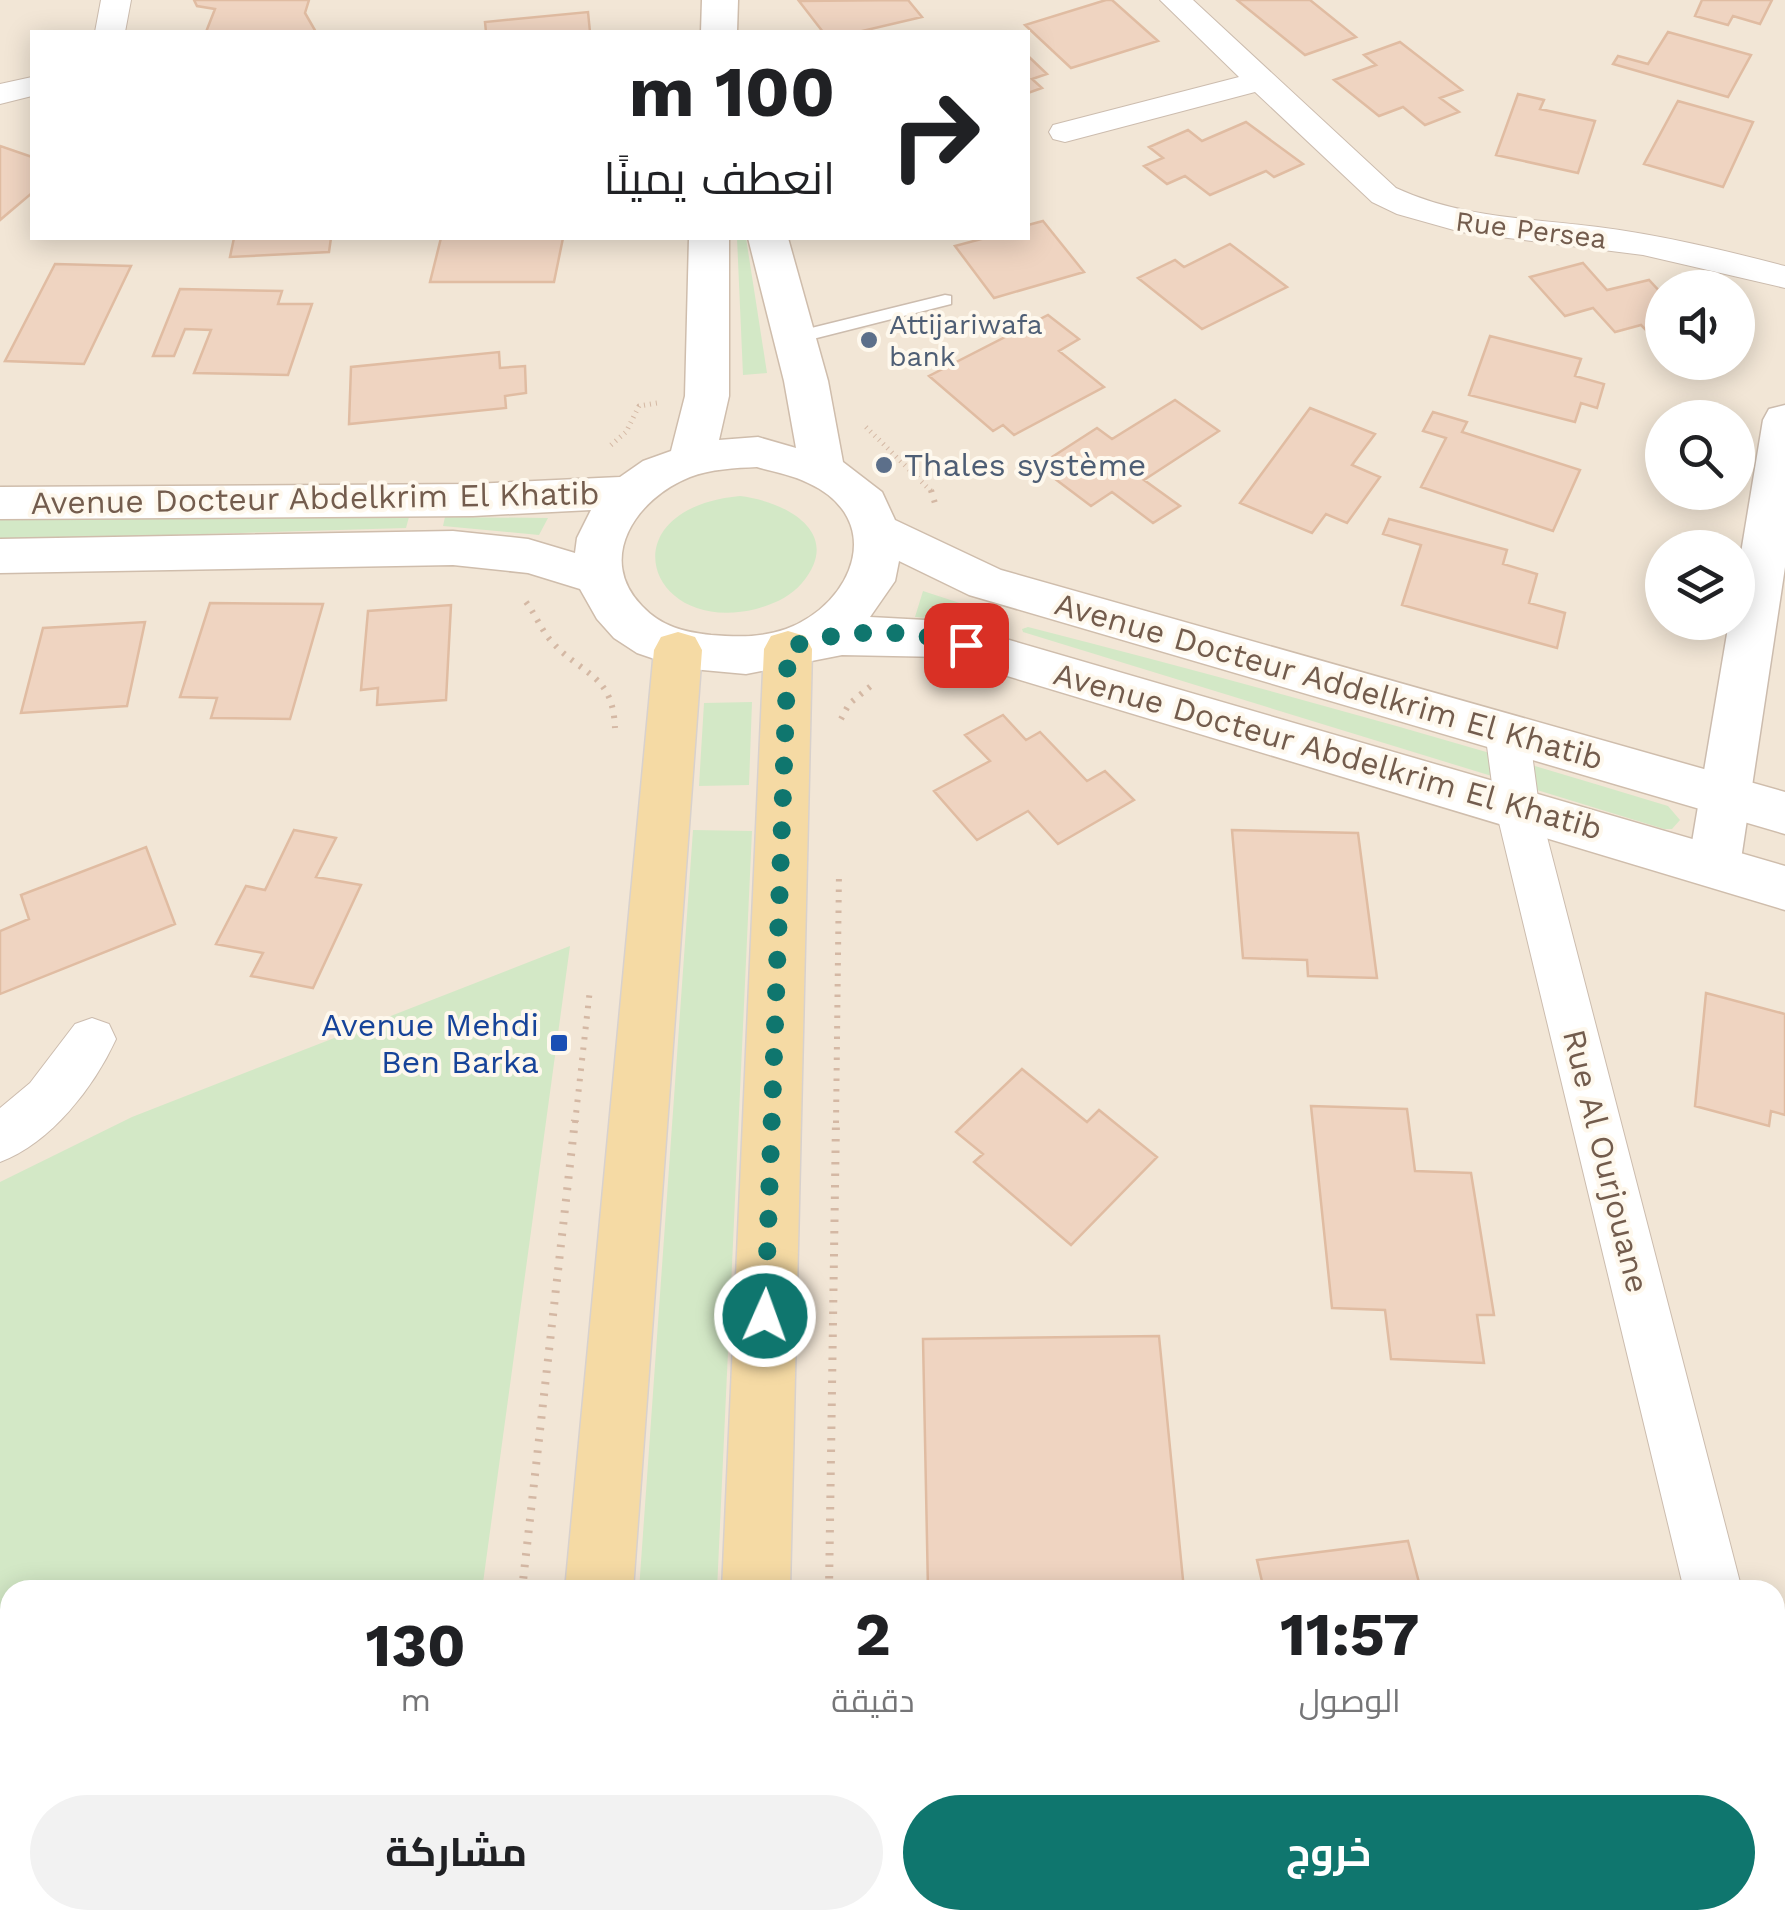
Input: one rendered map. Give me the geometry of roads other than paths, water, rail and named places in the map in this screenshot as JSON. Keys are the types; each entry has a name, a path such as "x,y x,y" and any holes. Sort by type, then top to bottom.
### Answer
{"main road":[{"path":"719,30 720,0"},
{"path":"690,460 704,420 709,240"},
{"path":"768,240 806,381 822,469"},
{"path":"1714,866 1785,420"},
{"path":"758,452 792,457 822,469 848,486 868,507 879,532 881,553 868,594 852,612 798,645 733,657 678,650 648,638 624,620 607,600 598,576 597,547 609,518 630,492 658,473 690,460 758,452"},
{"name":"Avenue Docteur Abdelkrim El Khatib","path":"0,503 473,500 630,492"},
{"name":"Avenue Docteur Addelkrim El Khatib","path":"879,532 986,583 1785,813"},
{"name":"Avenue Docteur Abdelkrim El Khatib","path":"0,556 453,548 528,556 598,576"},
{"name":"Avenue Docteur Abdelkrim El Khatib","path":"798,645 853,634 944,639 1785,888"},
{"path":"756,1580 798,645"},
{"path":"599,1580 678,650"}],"street":[{"path":"110,30 116,0"},
{"name":"Rue Persea","path":"1175,0 1384,195 1416,210 1469,226 1578,234 1656,247 1785,277"},
{"path":"1065,132 1262,81"},
{"path":"0,94 30,87"},
{"name":"Rue Al Ourjouane","path":"1507,731 1517,806 1710,1580"},
{"path":"0,1139 48,1099 92,1039"}],"lane":[{"path":"793,338 945,300"}],"place":[{"name":"Attijariwafa bank","path":"869,340"},
{"name":"Thales système","path":"884,465"},
{"name":"Avenue Mehdi Ben Barka","path":"559,1043"}]}
